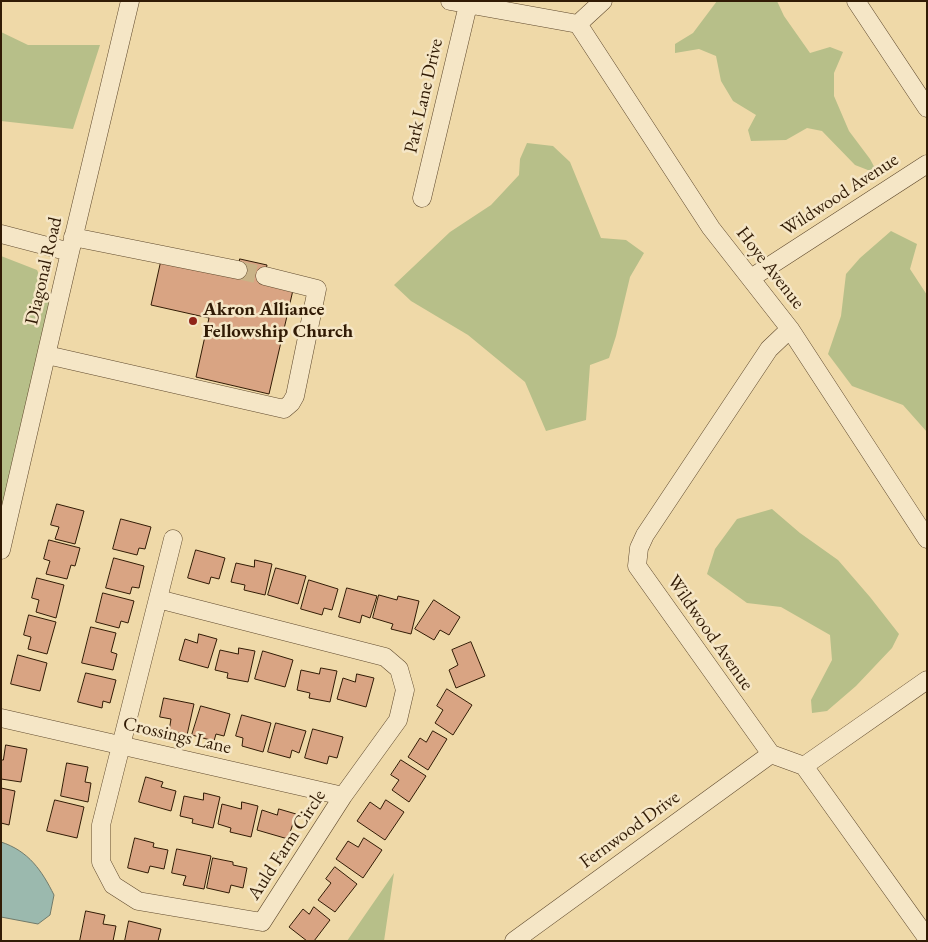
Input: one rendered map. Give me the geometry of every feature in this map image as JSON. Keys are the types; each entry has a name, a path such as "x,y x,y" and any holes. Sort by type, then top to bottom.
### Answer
{"street":[{"name":"Diagonal Road","path":"1,550 130,1"},
{"path":"450,1 578,24 603,1"},
{"path":"856,1 927,108"},
{"name":"Park Lane Drive","path":"422,198 468,5"},
{"name":"Hoye Avenue","path":"578,24 711,228 790,329 927,539"},
{"name":"Wildwood Avenue","path":"751,278 927,164"},
{"path":"1,234 238,270"},
{"path":"47,355 284,409 295,396 317,289 265,276"},
{"name":"Wildwood Avenue","path":"770,754 638,566 639,548 650,527 769,350 790,329"},
{"name":"Auld Farm Circle","path":"158,599 385,658 399,669 405,690 398,720 343,796 262,922 138,901 113,885 101,862 102,826 122,746 158,599 173,539"},
{"path":"804,766 927,680"},
{"name":"Crossings Lane","path":"1,718 343,796"},
{"path":"770,754 804,766 927,938"},
{"name":"Fernwood Drive","path":"514,941 770,754"}],"green space":[{"path":"717,1 777,1 784,16 810,53 830,47 843,52 834,73 834,96 849,131 870,159 878,174 855,165 822,131 807,128 786,140 751,141 748,130 756,115 733,101 721,81 716,56 699,49 675,53 675,44 693,33"},
{"path":"1,32 28,45 100,45 73,129 1,121"},
{"path":"527,143 553,146 570,162 601,238 626,240 644,253 630,277 609,358 590,365 586,420 546,431 525,382 468,335 411,301 394,285 450,232 491,205 519,175 520,159"},
{"path":"891,231 917,244 910,269 927,295 927,432 903,405 852,386 828,354 841,316 846,274 860,258"},
{"path":"1,256 37,270 57,313 1,526"},
{"path":"772,509 800,533 838,560 899,634 892,648 856,686 827,711 812,713 811,700 832,660 830,635 781,607 747,603 707,574 715,549 737,519"},
{"path":"394,873 384,941 347,941"}],"water":[{"path":"1,842 27,856 34,863 54,895 50,915 38,924 1,917"}],"building":[{"path":"240,259 267,265 263,283 293,290 269,394 196,377 209,318 151,305 161,260 237,276"},
{"path":"57,504 84,511 75,544 55,539 59,527 51,525"},
{"path":"121,519 151,527 145,549 139,548 137,555 113,549"},
{"path":"49,540 80,548 75,566 71,565 67,579 46,574 50,561 44,559"},
{"path":"196,550 225,558 219,579 211,577 209,584 188,578"},
{"path":"114,558 144,566 139,588 132,587 130,594 106,588"},
{"path":"255,560 272,564 265,595 244,590 245,585 231,582 236,563 254,567"},
{"path":"276,568 306,576 298,604 268,595"},
{"path":"37,578 64,585 56,618 36,612 39,600 32,598"},
{"path":"309,580 338,589 332,610 324,608 322,615 301,609"},
{"path":"347,588 377,596 370,618 362,615 360,623 339,617"},
{"path":"103,593 134,601 128,623 121,621 119,628 96,622"},
{"path":"379,595 397,600 398,596 419,601 411,634 391,629 393,624 373,618"},
{"path":"434,600 460,617 449,635 440,630 434,640 415,629"},
{"path":"29,615 56,622 47,654 28,649 31,637 24,635"},
{"path":"91,627 116,633 111,652 117,654 113,670 82,663"},
{"path":"199,634 217,639 208,668 179,660 185,639 197,643"},
{"path":"471,642 485,676 456,688 449,670 458,665 452,650"},
{"path":"239,648 255,651 248,682 227,678 228,673 215,670 220,650 238,654"},
{"path":"263,651 293,660 285,687 255,679"},
{"path":"18,655 47,663 40,691 11,684"},
{"path":"321,668 337,671 330,702 309,698 310,693 297,690 301,670 319,674"},
{"path":"86,673 116,680 110,703 103,701 102,708 78,702"},
{"path":"357,674 374,678 366,707 337,699 343,678 355,682"},
{"path":"447,689 472,705 453,735 435,723 443,710 437,706"},
{"path":"164,698 194,704 187,735 169,731 171,719 160,717"},
{"path":"201,706 230,714 224,736 216,734 214,741 192,735"},
{"path":"242,715 271,723 263,752 242,746 243,738 236,736"},
{"path":"276,723 306,731 299,753 292,750 290,758 268,752"},
{"path":"313,729 343,737 337,758 329,756 327,764 305,758"},
{"path":"433,731 447,739 428,770 408,757 420,738 426,742"},
{"path":"6,745 27,749 21,782 1,779 1,760 3,760"},
{"path":"401,760 426,776 409,802 392,790 399,780 391,775"},
{"path":"67,763 88,767 85,782 91,783 88,802 61,796"},
{"path":"146,777 163,782 161,787 176,791 171,811 139,802"},
{"path":"1,788 15,791 9,825 1,823"},
{"path":"204,793 220,797 213,828 192,823 193,819 180,816 184,796 203,800"},
{"path":"55,800 84,807 77,838 47,831"},
{"path":"386,800 404,812 385,840 357,821 370,802 380,809"},
{"path":"242,802 258,806 251,837 230,832 231,828 218,824 222,804 241,809"},
{"path":"279,809 296,814 288,839 257,830 262,810 277,815"},
{"path":"135,838 154,843 153,847 168,850 164,869 150,866 148,873 128,868"},
{"path":"364,838 382,850 363,878 336,859 348,841 358,847"},
{"path":"177,849 211,856 204,889 183,885 186,876 172,873"},
{"path":"213,858 233,862 233,865 247,868 243,888 231,885 229,893 207,888"},
{"path":"335,867 357,884 335,912 318,900 331,883 326,879"},
{"path":"314,907 330,920 314,941 307,941 289,927 303,909 309,914"},
{"path":"86,911 105,915 103,924 116,926 113,941 80,941"},
{"path":"129,921 161,929 158,941 125,941"}],"tunnel":[{"path":"238,270 265,276"}],"place":[{"name":"Akron Alliance Fellowship Church","path":"193,321"}]}
